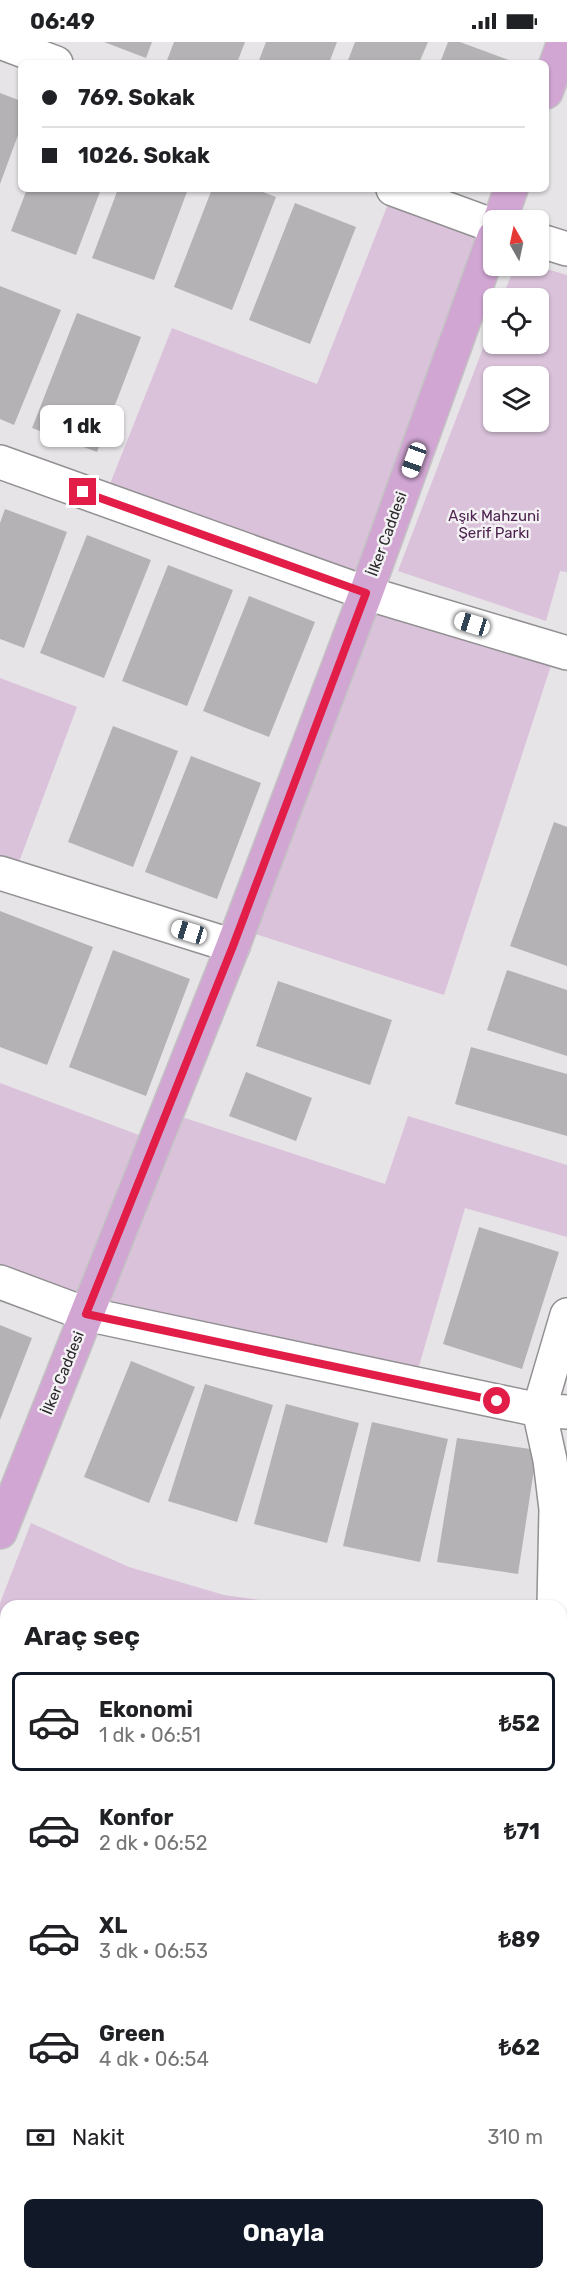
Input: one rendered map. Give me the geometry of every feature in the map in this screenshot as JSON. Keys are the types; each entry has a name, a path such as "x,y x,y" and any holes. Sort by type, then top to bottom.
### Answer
{"main road":[{"path":"549,84 564,42"},
{"path":"504,210 510,192"},
{"name":"İlker Caddesi","path":"0,1532 233,946 366,593 483,268"}],"street":[{"path":"0,42 48,60"},
{"path":"401,192 483,222"},
{"path":"549,243 567,249"},
{"path":"0,462 366,593 567,653"},
{"path":"0,873 233,946"},
{"path":"0,1282 86,1314 553,1411"},
{"path":"554,1600 556,1509 550,1460 553,1411 567,1315"}],"green space":[{"path":"393,192 402,192 483,222 483,255 366,593 556,650 444,995 240,929 365,593 104,499 172,328 317,384"},
{"name":"Aşık Mahzuni Şerif Parkı","path":"549,270 567,275 567,572 560,571 546,621 398,571 483,348 483,354 549,354 549,288 506,288 511,276 549,276"},
{"path":"0,678 77,707 13,878 0,873"},
{"path":"0,1083 155,1141 167,1112 385,1184 408,1116 567,1165 567,1237 465,1208 414,1383 0,1282"},
{"path":"31,1523 129,1567 224,1595 259,1600 1,1600"}],"building":[{"path":"104,42 152,42 146,58"},
{"path":"174,42 245,42 238,60 167,60"},
{"path":"266,42 337,42 330,60 259,60"},
{"path":"355,42 428,42 420,60 348,60"},
{"path":"448,42 460,42 509,60 441,60"},
{"path":"0,93 18,100 18,135 0,184"},
{"path":"26,192 100,192 76,255 11,231"},
{"path":"117,192 187,192 154,280 92,258"},
{"path":"211,192 263,192 276,197 232,310 174,287"},
{"path":"295,203 356,227 310,344 249,320"},
{"path":"0,286 61,310 14,425 0,419"},
{"path":"77,313 141,337 97,452 32,428"},
{"path":"5,509 67,532 24,648 0,639 0,523"},
{"path":"87,535 151,560 104,678 40,653"},
{"path":"168,565 233,590 187,706 122,681"},
{"path":"249,596 315,622 269,737 203,711"},
{"path":"113,726 178,751 133,867 68,842"},
{"path":"191,756 261,783 217,899 145,872"},
{"path":"554,822 567,827 567,966 510,946"},
{"path":"0,911 93,947 47,1065 0,1047"},
{"path":"113,950 190,979 146,1096 69,1067"},
{"path":"507,970 567,990 567,1056 487,1030"},
{"path":"278,981 392,1020 370,1085 256,1046"},
{"path":"471,1047 567,1074 567,1136 455,1104"},
{"path":"246,1072 312,1098 296,1141 229,1116"},
{"path":"479,1227 559,1252 522,1369 443,1344"},
{"path":"0,1325 32,1338 0,1420"},
{"path":"131,1361 195,1387 149,1503 84,1477"},
{"path":"205,1384 273,1405 237,1522 168,1501"},
{"path":"286,1404 359,1423 327,1543 254,1524"},
{"path":"372,1422 448,1439 420,1562 343,1546"},
{"path":"457,1438 537,1450 518,1574 437,1562"}],"route":[{"path":"83,492 366,593 233,946 86,1314 497,1401"}]}
